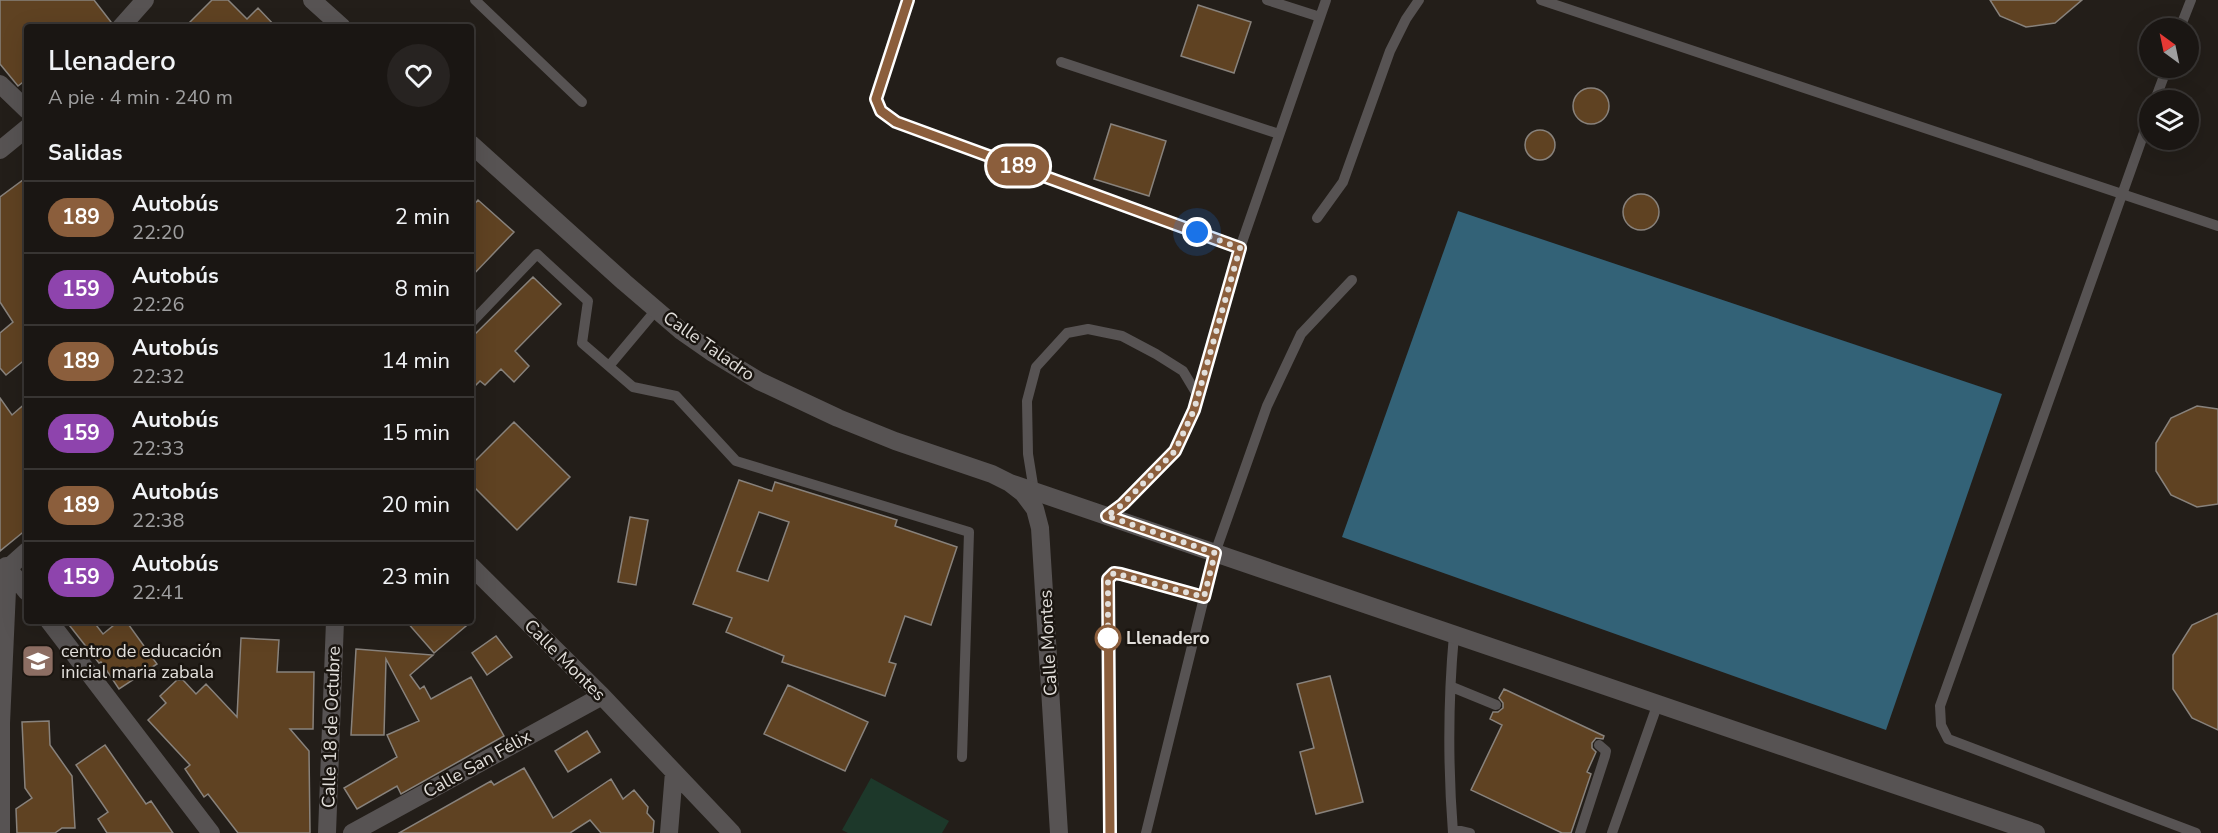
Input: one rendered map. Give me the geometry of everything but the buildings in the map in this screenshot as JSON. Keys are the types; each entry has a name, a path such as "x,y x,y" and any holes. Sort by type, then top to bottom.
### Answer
{"street":[{"path":"124,24 145,0"},
{"path":"312,0 339,24"},
{"path":"0,84 24,107"},
{"path":"0,150 24,130"},
{"name":"Calle Taladro","path":"474,147 656,310 713,353 759,381 838,418 895,441 993,474"},
{"name":"Calle Montes","path":"993,474 1023,493 1035,509 1040,528 1059,833"},
{"path":"1010,483 2036,833"},
{"path":"4,564 24,553"},
{"path":"4,564 24,588"},
{"path":"1,833 0,723 4,564"},
{"name":"Calle Montes","path":"474,569 602,696 732,833"},
{"path":"51,624 211,833"},
{"name":"Calle 18 de Octubre","path":"327,833 335,624"},
{"name":"Calle San Félix","path":"352,833 602,696"},
{"path":"669,833 674,772"}],"lane":[{"path":"475,0 582,102"},
{"path":"908,0 876,99 881,111 896,122 1240,248"},
{"path":"1267,0 1320,17"},
{"path":"1107,516 1123,504 1175,451 1194,410 1240,248 1326,0"},
{"path":"1317,218 1343,182 1390,51 1406,19 1419,0"},
{"path":"1541,0 2218,226"},
{"path":"2184,18 2191,0"},
{"path":"1061,62 1279,134"},
{"path":"2139,146 1940,706 1941,725 1948,739 2196,833"},
{"path":"474,320 537,254 588,301 582,343 633,387 676,396 736,461 969,532 962,757"},
{"path":"1146,833 1215,553 1267,406 1301,334 1353,280"},
{"path":"609,366 656,310"},
{"path":"1034,491 1028,454 1027,401 1036,367 1067,333 1088,329 1122,336 1183,371 1198,396"},
{"path":"1110,833 1108,579 1114,573 1121,574 1204,597"},
{"path":"1454,635 1450,786 1453,831 1470,833"},
{"path":"1452,687 1496,705"},
{"path":"1612,833 1658,703"},
{"path":"1580,833 1606,752 1599,745"}],"green space":[{"path":"871,778 949,821 942,833 848,833 842,830"}],"water":[{"path":"1458,211 2002,394 1886,730 1342,537"}],"bus line":[{"name":"189","path":"908,0 879,85 876,99 881,111 896,122 1240,248 1194,410 1175,451 1123,504 1107,516 1215,553 1204,597 1121,574 1114,573 1108,579 1110,833"}],"place":[{"name":"Llenadero","path":"1108,638"},
{"name":"centro de educación inicial maria zabala","path":"38,661"}],"route":[{"path":"1108,638 1108,648 1108,579 1114,573 1204,597 1215,553 1107,516 1123,504 1175,451 1194,410 1240,248 1197,232"}]}
